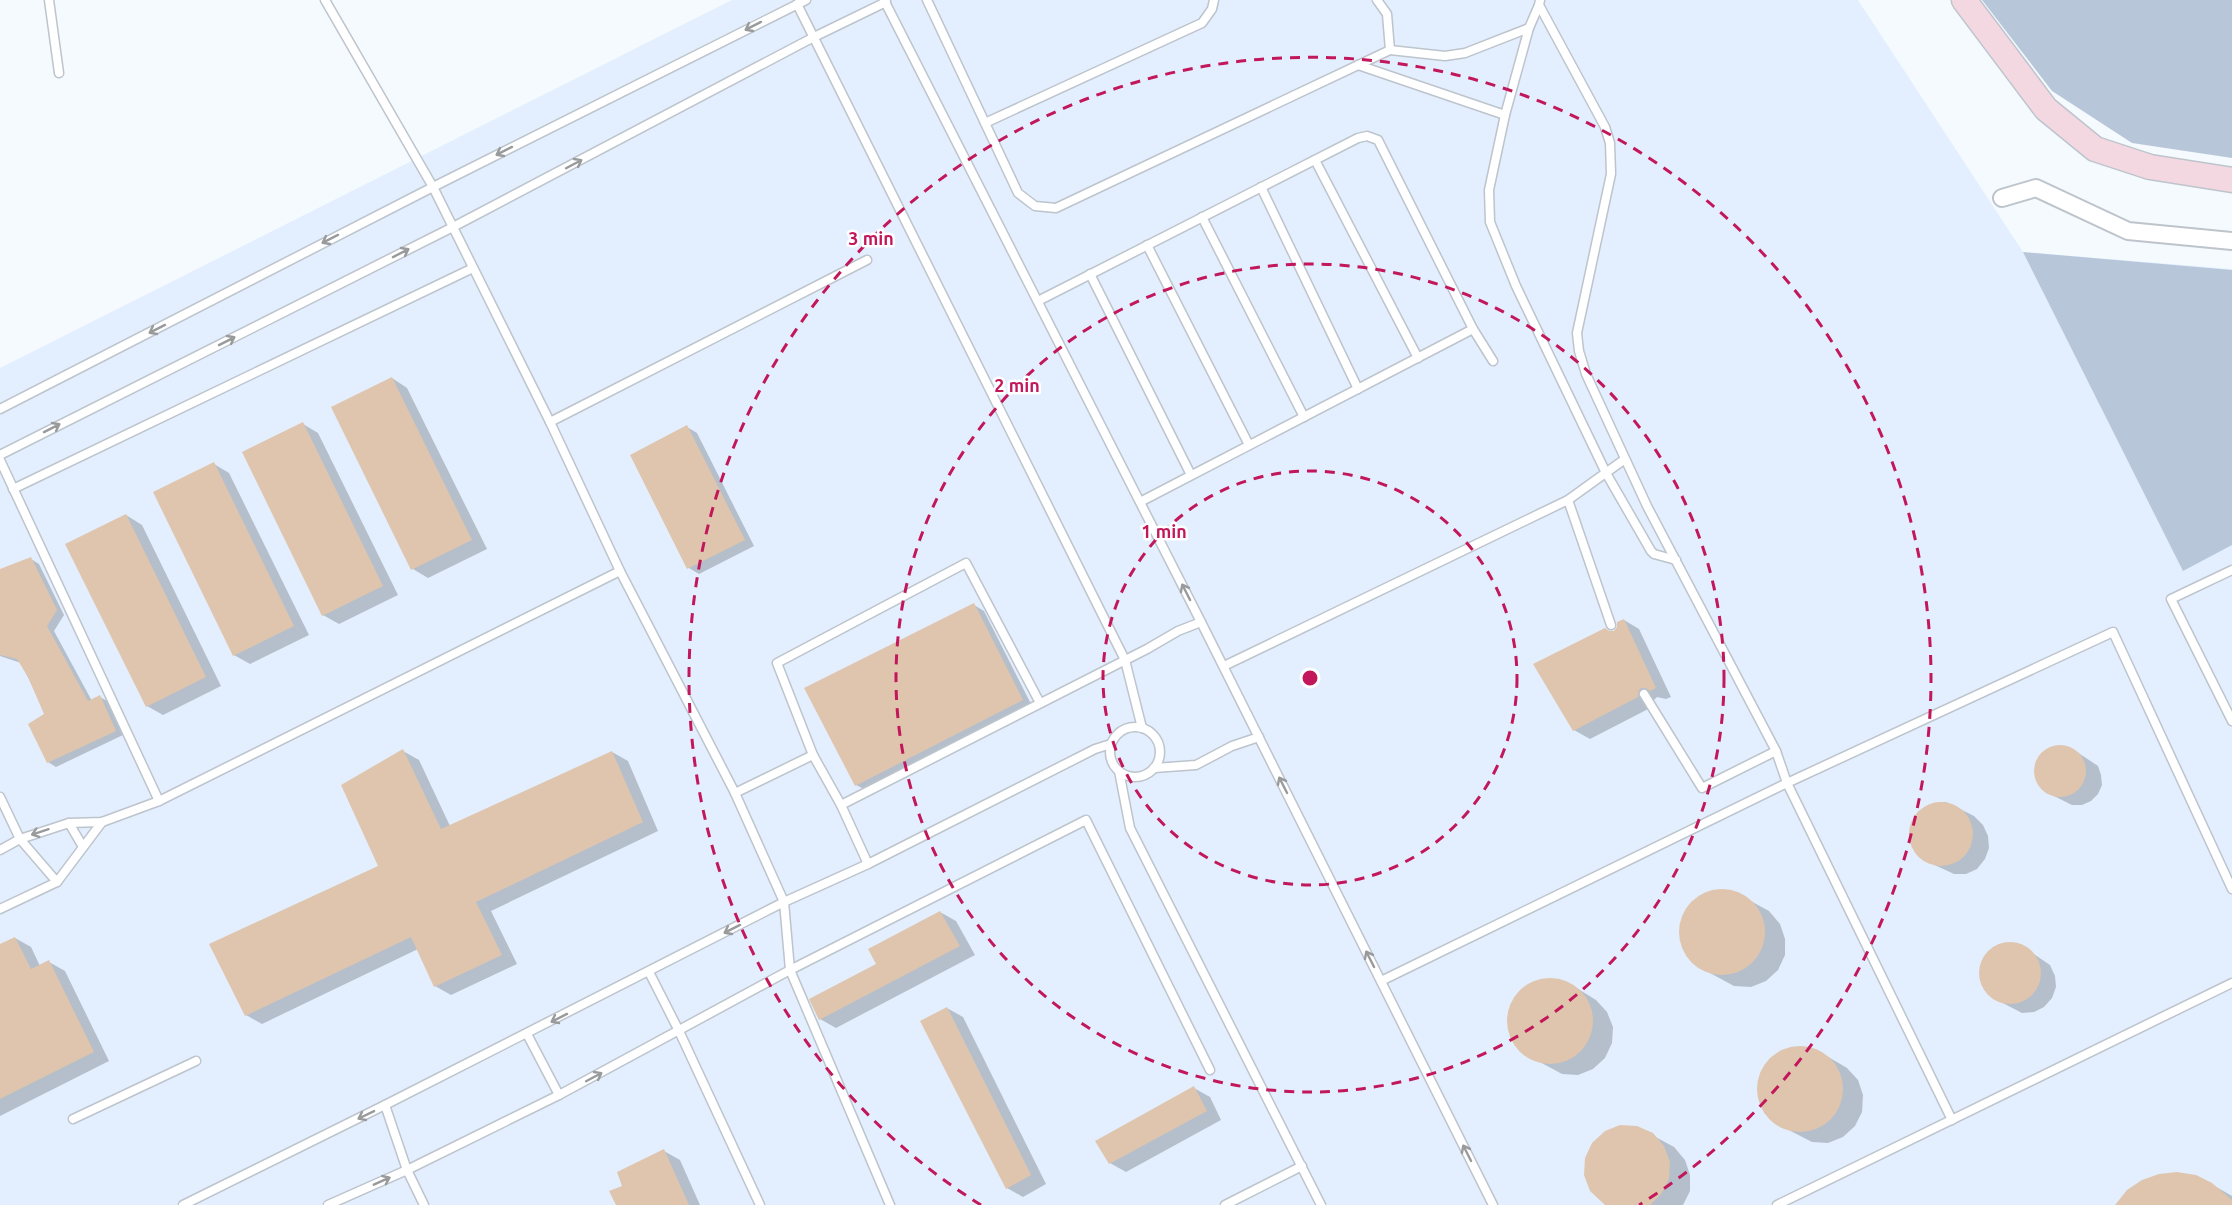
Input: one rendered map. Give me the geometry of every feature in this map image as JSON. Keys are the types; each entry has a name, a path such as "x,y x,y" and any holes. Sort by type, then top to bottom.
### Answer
{"main road":[{"path":"1964,0 2046,109 2095,149 2151,167 2232,180"}],"street":[{"path":"2002,198 2036,188 2128,231 2232,241"}],"lane":[{"path":"49,0 59,73"},
{"path":"325,0 433,187 550,422 620,571 735,793 784,902 790,970 890,1205"},
{"path":"0,409 433,187 806,0"},
{"path":"927,0 1018,193 1035,206 1056,208 1390,50 1445,56 1465,53 1529,28"},
{"path":"985,123 1202,23 1212,9 1214,0"},
{"path":"1377,0 1387,14 1390,50"},
{"path":"0,455 453,227 885,1 1224,666 1493,1205"},
{"path":"1539,3 1529,28 1505,115 1489,190 1490,222 1516,286 1606,473 1651,551 1676,560"},
{"path":"1539,3 1605,127 1610,143 1611,174 1577,333 1579,351 1586,374 1625,459 1776,751 1787,783 1952,1120"},
{"path":"797,4 1125,660 1142,728"},
{"path":"1358,65 1505,115"},
{"path":"1038,301 1358,138 1367,136 1378,140 1473,329 1493,361"},
{"path":"1315,160 1418,358"},
{"path":"1261,187 1358,389"},
{"path":"1202,217 1304,417"},
{"path":"1147,245 1249,445"},
{"path":"550,422 867,260"},
{"path":"13,489 473,268"},
{"path":"1090,274 1191,475"},
{"path":"1140,502 1473,329"},
{"path":"1224,666 1568,500 1625,459"},
{"path":"0,460 159,801"},
{"path":"1568,500 1611,625"},
{"path":"868,864 841,805 813,755 777,663 966,563 1040,704"},
{"path":"2232,570 2171,599 2232,720"},
{"path":"0,850 20,839 69,823 102,822 159,801 620,571"},
{"path":"841,805 1178,631 1201,622"},
{"path":"1381,981 1787,783 2113,632 2232,889"},
{"path":"1644,694 1702,788 1776,751"},
{"path":"1133,726 1142,728 1151,732 1157,740 1160,750 1159,760 1146,774 1137,777 1127,776 1112,764 1111,744 1115,736 1123,729 1133,726"},
{"path":"1154,768 1196,765 1232,746 1259,737"},
{"path":"183,1205 527,1034 784,902 868,864 1095,749 1111,744"},
{"path":"735,793 813,755"},
{"path":"1119,771 1130,828 1321,1205"},
{"path":"0,797 20,839 57,882"},
{"path":"328,1205 406,1170 559,1095 790,970 1086,820 1210,1070"},
{"path":"0,909 57,882 102,822"},
{"path":"69,823 83,847"},
{"path":"649,972 680,1031 760,1205"},
{"path":"1777,1205 2232,983"},
{"path":"527,1034 559,1095"},
{"path":"73,1119 196,1061"},
{"path":"385,1105 406,1170 424,1205"},
{"path":"1225,1205 1302,1166"}],"shaded area":[{"path":"732,0 1858,0 2023,252 2232,269 2232,1205 0,1205 0,368"},
{"path":"1982,0 2232,0 2232,158 2132,143 2052,91"},
{"path":"2023,252 2232,270 2232,545 2183,571"}],"building":[{"path":"392,377 472,540 411,570 331,407"},
{"path":"303,422 383,586 322,616 242,452"},
{"path":"687,425 745,540 687,569 630,455"},
{"path":"214,462 294,626 233,656 153,492"},
{"path":"126,514 206,677 146,707 65,544"},
{"path":"31,557 57,610 47,626 88,701 100,695 116,731 47,763 28,724 44,714 28,677 17,659 0,655 0,569"},
{"path":"974,603 1023,700 855,786 804,688"},
{"path":"1624,619 1656,688 1650,691 1641,688 1638,697 1573,731 1533,664 1605,628 1614,631 1617,622"},
{"path":"2055,745 2065,745 2079,752 2086,771 2079,790 2065,797 2055,797 2045,793 2038,786 2034,776 2034,766 2038,756 2045,749"},
{"path":"403,749 441,829 612,751 643,822 476,902 502,955 434,987 411,937 245,1016 209,944 378,866 341,785"},
{"path":"1935,802 1947,802 1964,811 1971,822 1973,834 1971,846 1964,857 1947,866 1935,866 1923,861 1914,852 1909,840 1909,828 1914,816 1923,807"},
{"path":"1722,889 1746,896 1758,908 1765,932 1758,956 1746,968 1722,975 1698,968 1686,956 1679,932 1686,908 1698,896"},
{"path":"940,911 960,946 819,1020 809,999 876,964 868,949"},
{"path":"15,937 31,969 49,960 94,1052 0,1099 0,944"},
{"path":"2010,942 2022,944 2032,951 2039,961 2041,973 2039,985 2032,995 2022,1002 2010,1004 1998,1002 1988,995 1981,985 1979,973 1981,961 1988,951 1998,944"},
{"path":"1550,978 1566,982 1580,991 1589,1005 1593,1021 1589,1037 1580,1051 1566,1060 1550,1064 1534,1060 1520,1051 1511,1037 1507,1021 1511,1005 1520,991 1534,982"},
{"path":"947,1007 1031,1175 1006,1189 920,1021"},
{"path":"1800,1046 1824,1053 1836,1065 1843,1089 1836,1113 1824,1125 1800,1132 1776,1125 1764,1113 1757,1089 1764,1065 1776,1053"},
{"path":"1194,1086 1207,1111 1109,1164 1095,1141"},
{"path":"1620,1125 1637,1126 1653,1133 1664,1146 1670,1162 1669,1179 1661,1194 1650,1205 1605,1205 1590,1191 1584,1175 1585,1158 1592,1143 1605,1131"},
{"path":"664,1149 689,1205 616,1205 609,1191 622,1186 617,1172"},
{"path":"2177,1172 2196,1175 2212,1183 2232,1200 2232,1205 2115,1205 2127,1190 2142,1180 2159,1174"}]}
